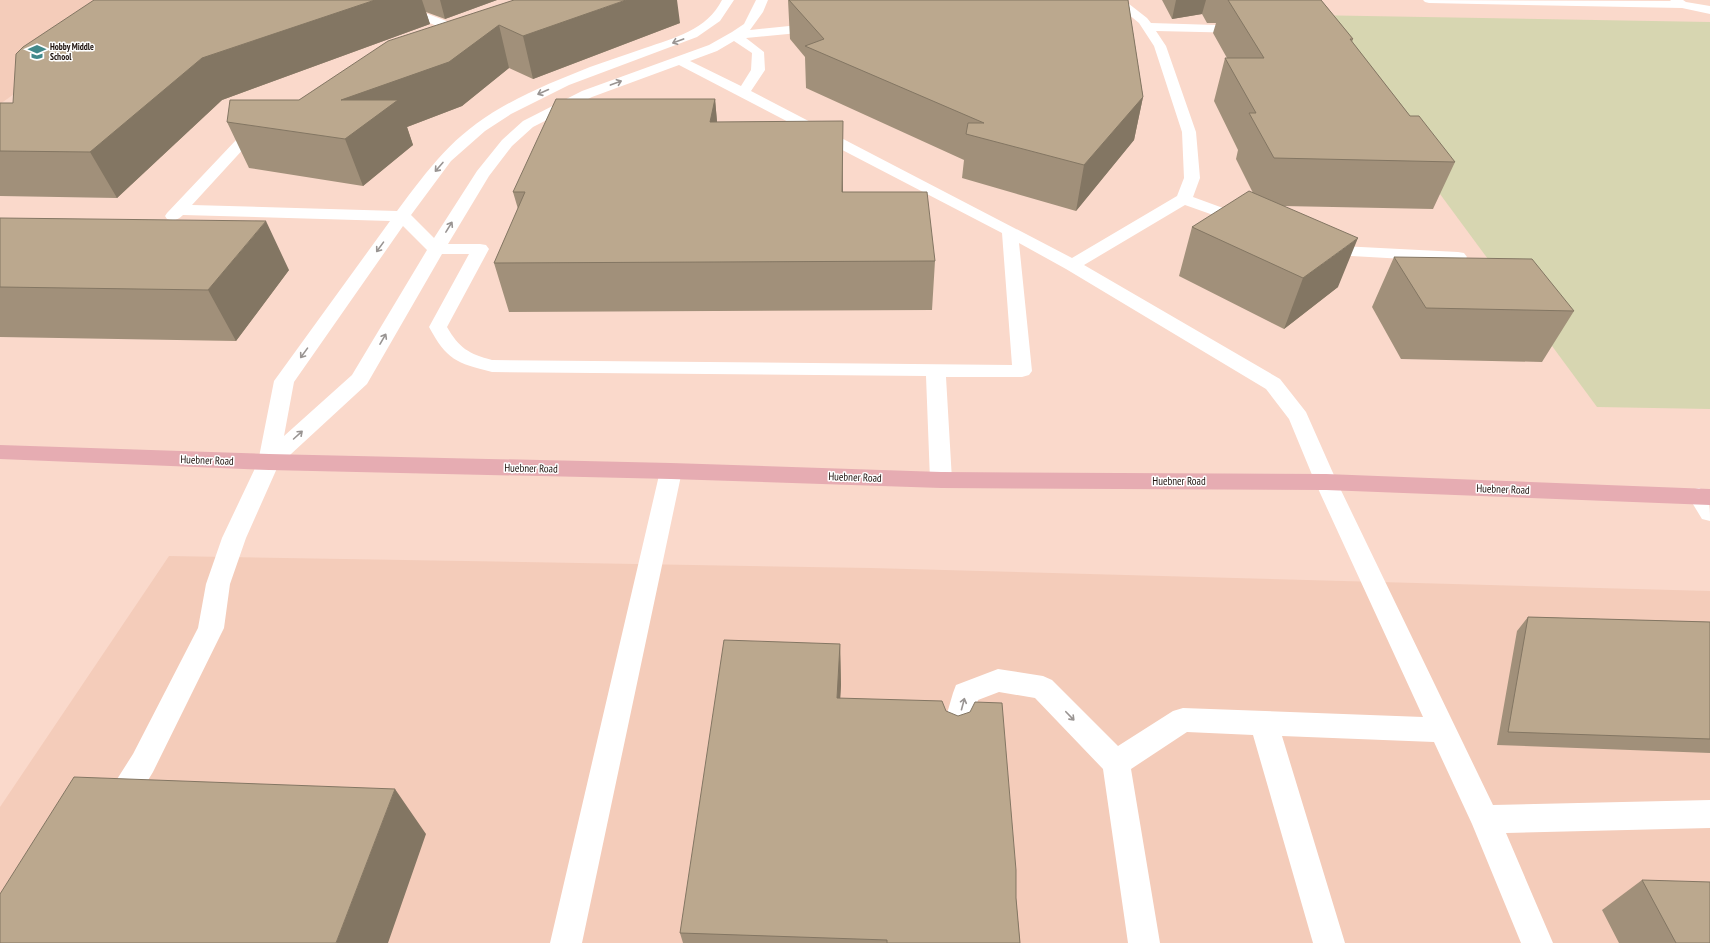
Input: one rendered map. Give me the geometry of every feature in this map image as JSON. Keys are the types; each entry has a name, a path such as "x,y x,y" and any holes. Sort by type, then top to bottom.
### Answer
{"main road":[{"name":"Huebner Road","path":"0,452 269,462 671,471 941,480 1326,482 1706,502"}],"lane":[{"path":"381,0 461,31"},
{"path":"106,823 143,763 211,628 218,584 232,545 269,462 284,380 430,177 456,147 490,121 520,102 565,82 686,38 702,30 712,22 724,9 728,0"},
{"path":"1072,265 1184,199 1192,178 1189,132 1160,46 1143,22 1116,0"},
{"path":"1429,0 1679,2 1710,10"},
{"path":"269,462 360,379 436,248 482,174 507,143 528,124 586,94 713,48 735,36 748,26 757,12 757,1"},
{"path":"702,30 735,36 830,26"},
{"path":"441,40 461,31 476,27"},
{"path":"1147,27 1257,29"},
{"path":"735,36 758,52 758,70 743,92"},
{"path":"679,60 1010,231 1072,265 1273,384 1299,417 1326,482 1485,819 1537,943"},
{"path":"565,82 586,94"},
{"path":"158,226 164,224 180,210 242,142 274,117"},
{"path":"541,118 572,118"},
{"path":"1184,199 1265,229"},
{"path":"180,210 403,216 436,248 480,249 438,327 446,344 462,358 492,366 1022,371 1010,231"},
{"path":"1309,245 1324,251 1458,257"},
{"path":"936,370 941,480"},
{"path":"566,943 671,471"},
{"path":"953,741 966,693 998,680 1043,688 1116,763 1144,943"},
{"path":"1116,763 1183,720 1442,730"},
{"path":"1264,724 1329,943"},
{"path":"1485,819 1710,814"}],"shaded area":[{"name":"Hobby Middle School","path":"0,0 147,0 0,104"},
{"path":"169,556 871,568 1710,591 1710,943 0,943 0,807"}],"green space":[{"path":"1308,15 1710,22 1710,409 1597,407"}],"building":[{"path":"94,0 375,0 202,58 90,152 0,151 0,103 13,103 16,54 23,47"},
{"path":"514,0 626,0 523,36 499,25 449,62 341,100 398,100 345,139 227,122 230,100 299,100 388,41"},
{"path":"789,0 1128,0 1143,97 1084,165 966,134 968,123 984,123 805,46 824,39"},
{"path":"1228,0 1321,0 1353,39 1350,39 1410,116 1419,116 1455,162 1274,158 1249,113 1256,113 1225,58 1264,58"},
{"path":"556,99 715,99 710,122 843,121 842,192 927,192 935,261 494,263 525,192 513,192"},
{"path":"1249,191 1358,238 1303,278 1192,227"},
{"path":"0,218 266,221 208,290 0,287"},
{"path":"1394,257 1532,259 1574,311 1426,308"},
{"path":"1528,617 1710,622 1710,739 1508,732"},
{"path":"724,640 840,644 837,698 942,701 946,711 958,716 970,712 975,702 1002,703 1016,870 1016,898 1020,943 887,943 887,940 680,933"},
{"path":"74,777 395,789 336,943 0,943 0,894"},
{"path":"1642,880 1710,882 1710,943 1676,943"}],"place":[{"name":"Hobby Middle School","path":"37,52"}]}
